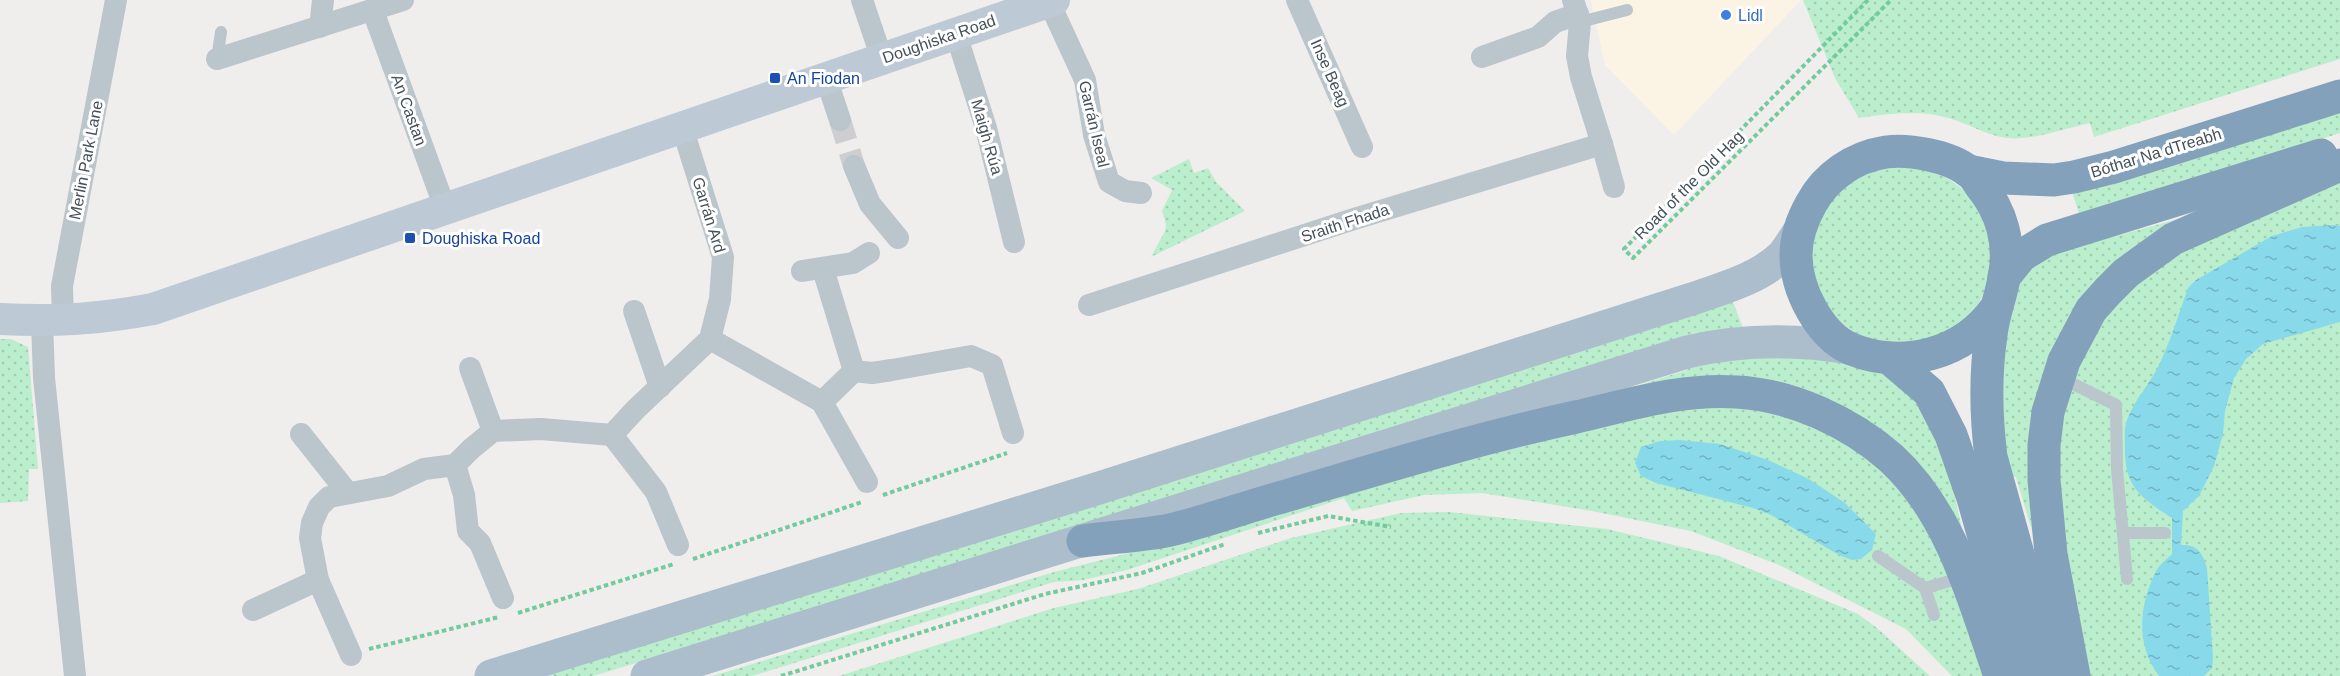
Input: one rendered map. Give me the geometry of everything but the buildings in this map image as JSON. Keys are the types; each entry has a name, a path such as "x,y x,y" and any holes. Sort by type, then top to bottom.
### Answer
{"highway":[{"name":"Bóthar Na dTreabh","path":"1968,171 2013,179 2054,180 2074,177 2114,167 2340,96"},
{"path":"2052,676 1991,457 1987,399 1990,336 2000,292 2007,253 1998,213 1988,195 1968,171 1935,157 1912,151 1896,150 1860,158 1836,173 1816,194 1798,233 1796,256 1798,273 1810,307 1832,335 1850,348 1889,358 1912,359 1947,349 1968,336 1987,320 2000,292 2021,256 2047,240 2340,150"},
{"path":"2074,676 2051,554 2044,480 2044,446 2048,412 2058,376 2091,310 2126,273 2173,238 2340,165"},
{"path":"1889,358 1929,392 1951,435 1973,498 2023,676"},
{"path":"1083,541 1168,530 1511,431 1681,394 1737,392 1779,399 1820,413 1855,432 1891,459 1918,489 1942,528 1965,577 2000,676"}],"main road":[{"path":"491,676 1099,488 1708,294 1761,272 1782,256 1798,233"},
{"path":"647,676 1687,352 1732,343 1782,341 1850,348"}],"street":[{"name":"Merlin Park Lane","path":"75,676 44,378 53,321 62,286 116,0"},
{"path":"320,27 323,0"},
{"path":"217,59 403,0"},
{"path":"862,0 882,59"},
{"name":"Inse Beag","path":"1297,0 1362,147"},
{"name":"Doughiska Road","path":"0,319 53,321 104,318 153,309 1052,1"},
{"name":"Garrán Iseal","path":"1052,1 1085,80 1094,135 1109,182 1125,191 1141,193"},
{"name":"An Castan","path":"373,11 445,208"},
{"path":"1482,57 1538,37 1555,22 1577,12 1577,56 1581,77 1614,188"},
{"name":"Maigh Rúa","path":"956,33 986,128 1014,242"},
{"path":"826,78 840,120"},
{"name":"Garrán Ard","path":"682,127 723,256 720,299 710,339"},
{"name":"Sraith Fhada","path":"1089,305 1354,219 1602,144"},
{"path":"854,166 870,204 898,238"},
{"path":"854,371 813,270 853,263 869,253"},
{"path":"634,311 660,387"},
{"path":"612,435 710,339 822,402 867,482"},
{"path":"854,371 872,373 970,356 983,360 992,364 1013,433"},
{"path":"470,368 494,431"},
{"path":"822,402 854,371"},
{"path":"351,655 318,580 310,538 312,523 319,507 329,497 388,486 424,469 455,465 471,448 494,431 541,429 612,435 656,492 678,545"},
{"path":"301,434 347,492"},
{"path":"455,465 464,495 468,531 480,543 503,598"},
{"path":"253,610 318,580"}],"lane":[{"path":"1577,12 1627,10"},
{"path":"217,59 221,32"},
{"path":"2058,376 2116,405 2117,469 2127,579"},
{"path":"2123,533 2165,533"},
{"path":"1878,556 1925,588 1934,615"},
{"path":"1925,588 1965,577"}],"path":[{"name":"Road of the Old Hag","path":"1868,0 1624,249 1633,258 1891,0"},
{"path":"1248,536 1328,516 1391,527"},
{"path":"781,676 1045,594 1142,573 1226,543"}],"shaded area":[{"path":"1591,0 1801,0 1674,135 1605,65"}],"green space":[{"path":"1803,0 2340,0 2340,59 2094,137 2090,123 2038,136 2008,138 1931,114 1895,114 1859,118 1835,78"},
{"path":"2340,112 2340,133 2080,217 2072,191"},
{"path":"1189,159 1194,173 1208,168 1216,182 1245,211 1151,257 1165,231 1166,224 1162,211 1172,190 1151,178"},
{"path":"1902,166 1936,173 1952,181 1965,193 1977,206 1985,222 1992,256 1985,290 1977,306 1965,319 1952,331 1936,339 1902,346 1868,339 1852,331 1839,319 1827,306 1819,290 1812,256 1819,222 1827,206 1839,193 1852,181 1868,173"},
{"path":"2340,180 2340,676 2087,676 2054,471 2063,398 2107,306 2171,252"},
{"path":"2208,211 2065,336 2050,591 2016,477 2009,475 2002,426 2002,375 2008,321 2019,280 2030,267 2053,253"},
{"path":"1732,299 1743,328 593,676 525,676"},
{"path":"0,339 11,339 28,347 38,469 29,469 28,501 0,503"},
{"path":"1812,356 1879,372 1903,387 1922,405 1951,476 1972,579 1954,539 1834,411 1617,392 1687,370 1688,361"},
{"path":"1747,402 1827,428 1898,481 1942,544 1987,676 1952,676 1906,629 1779,565 1691,531 1592,511 1482,493 1424,495 1352,511 1344,498 1127,570 1083,580 1054,582 752,676 713,676 1054,572 1153,547 1644,410"},
{"path":"1449,512 1607,529 1719,556 1858,614 1930,676 839,676 1054,608 1138,589 1291,538 1401,513"}],"water":[{"path":"2340,226 2340,322 2263,344 2246,359 2234,378 2214,466 2199,496 2183,511 2181,545 2191,546 2198,550 2207,568 2212,668 2204,676 2159,676 2146,651 2143,638 2143,611 2156,571 2172,554 2172,518 2143,497 2131,482 2125,461 2127,420 2159,365 2188,288 2196,280 2272,236 2302,227"},
{"path":"1680,440 1720,444 1768,460 1809,479 1845,503 1876,534 1872,550 1861,559 1852,560 1839,555 1771,515 1753,508 1656,483 1641,476 1635,463 1641,447 1660,441"}],"tunnel":[{"path":"840,120 854,166"}],"place":[{"name":"Lidl","path":"1726,15"},
{"name":"An Fiodan","path":"775,78"},
{"name":"Doughiska Road","path":"410,238"}]}
